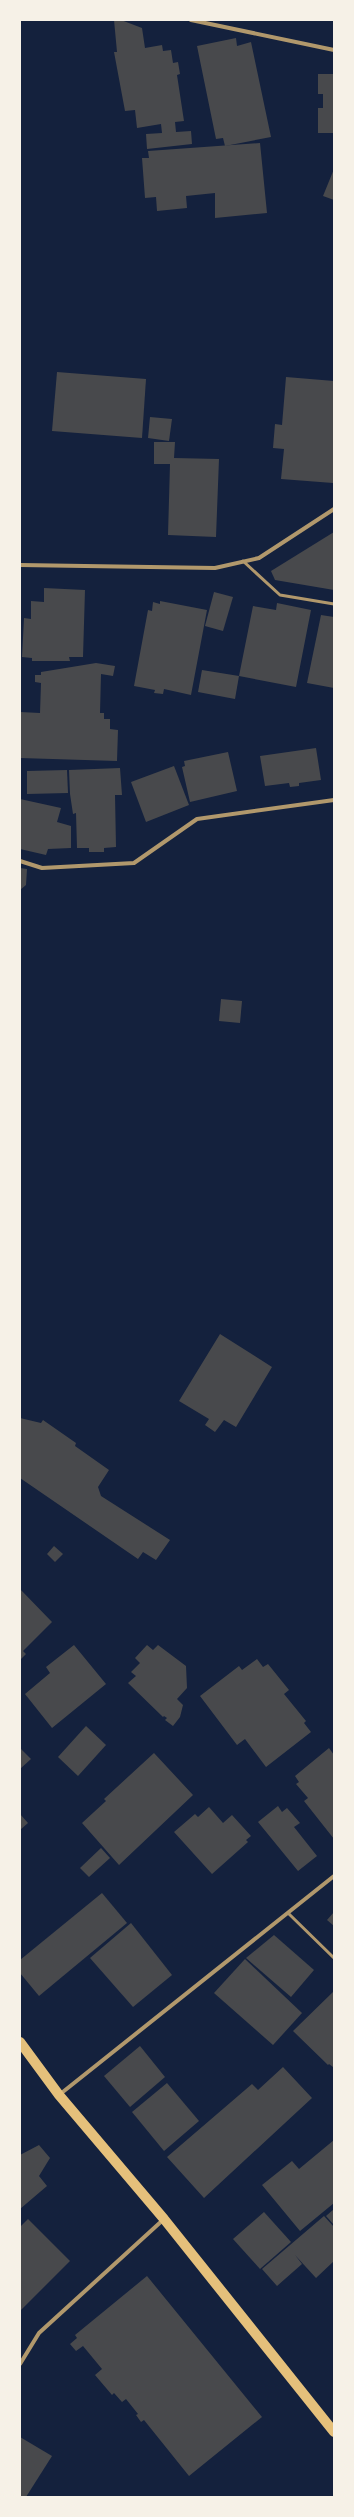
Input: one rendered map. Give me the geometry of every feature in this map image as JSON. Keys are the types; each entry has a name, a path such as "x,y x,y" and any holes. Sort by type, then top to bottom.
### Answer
{"main road":[{"path":"20,2042 59,2095 164,2219 334,2432"}],"street":[{"path":"191,20 334,50"},
{"path":"20,565 215,568 259,558 334,509"},
{"path":"20,861 42,868 134,863 197,819 334,800"},
{"path":"59,2095 334,1876"},
{"path":"20,2364 39,2333 164,2219"}],"lane":[{"path":"244,561 280,595 334,604"},
{"path":"288,1913 334,1958"}],"building":[{"path":"114,20 121,20 142,28 145,48 162,45 163,51 171,50 173,63 178,62 180,74 177,75 184,121 175,122 176,132 191,131 192,144 147,149 146,134 162,133 161,124 137,128 135,110 125,111 114,52 117,52"},
{"path":"236,38 237,46 251,42 271,137 225,146 223,138 216,139 197,46"},
{"path":"318,74 334,74 334,133 318,133 318,108 323,108 323,94 318,94"},
{"path":"260,143 267,213 215,218 215,193 186,196 187,208 157,211 156,197 145,198 142,158 149,158 148,151"},
{"path":"334,169 334,200 323,196"},
{"path":"57,372 146,379 142,438 52,431"},
{"path":"286,377 334,381 333,483 281,479 284,449 273,448 275,424 282,425"},
{"path":"150,417 172,419 169,441 148,438"},
{"path":"154,442 175,442 174,458 219,459 216,537 168,535 170,464 154,464"},
{"path":"334,532 334,590 275,580 271,571"},
{"path":"44,588 85,590 83,657 69,657 70,661 32,661 32,658 22,657 24,618 31,619 31,601 44,602"},
{"path":"214,592 233,597 223,631 205,626"},
{"path":"160,601 207,610 191,695 164,689 163,694 154,693 155,690 134,686 148,610 152,611 153,602 160,604"},
{"path":"277,603 311,610 296,687 239,676 253,606 276,610"},
{"path":"321,615 334,617 334,688 307,683"},
{"path":"96,663 115,666 113,676 101,674 100,713 104,713 104,719 110,719 110,729 118,730 117,761 20,758 20,712 40,713 41,683 35,682 35,675 41,675 41,672"},
{"path":"202,670 239,676 235,699 198,692"},
{"path":"316,748 321,780 299,783 299,786 290,787 289,783 265,786 260,756"},
{"path":"228,752 237,791 190,802 182,767 185,766 184,761"},
{"path":"174,766 189,805 146,822 131,782"},
{"path":"120,768 122,795 115,795 116,847 104,848 104,852 89,852 89,848 77,848 76,813 73,814 69,770"},
{"path":"67,770 68,793 27,794 27,771"},
{"path":"20,799 61,808 57,822 71,826 71,848 48,849 46,855 20,849"},
{"path":"20,868 27,869 26,885 20,890"},
{"path":"221,999 242,1001 240,1023 219,1021"},
{"path":"220,1334 272,1367 236,1427 224,1420 215,1432 205,1425 209,1419 179,1401"},
{"path":"20,1418 41,1423 43,1420 76,1443 75,1446 109,1470 98,1487 101,1496 170,1540 156,1560 143,1552 138,1559 20,1478"},
{"path":"54,1546 63,1554 55,1562 47,1554"},
{"path":"20,1589 52,1622 23,1651 26,1654 20,1660"},
{"path":"74,1645 106,1684 52,1728 25,1694 50,1673 46,1667"},
{"path":"147,1645 153,1650 158,1645 186,1666 187,1688 177,1699 183,1705 180,1717 173,1726 165,1720 167,1718 164,1716 163,1717 128,1683 136,1676 131,1672 140,1663 135,1658"},
{"path":"257,1659 263,1667 268,1664 289,1690 284,1694 306,1721 304,1723 311,1732 266,1767 245,1739 237,1745 200,1696 239,1666 242,1670"},
{"path":"86,1726 106,1745 78,1776 58,1757"},
{"path":"20,1748 31,1759 20,1769"},
{"path":"329,1748 334,1755 334,1839 304,1801 308,1798 296,1784 299,1782 295,1776"},
{"path":"154,1753 193,1795 119,1865 82,1823 106,1801 104,1799"},
{"path":"278,1806 282,1812 287,1808 300,1823 294,1827 317,1856 298,1871 258,1822"},
{"path":"209,1807 223,1823 232,1815 251,1836 246,1840 248,1842 212,1874 174,1832 195,1814 198,1817"},
{"path":"20,1814 28,1823 20,1830"},
{"path":"101,1848 110,1858 89,1877 80,1868"},
{"path":"102,1893 127,1923 39,1996 20,1973 20,1960"},
{"path":"334,1912 334,1926 327,1920"},
{"path":"131,1923 172,1975 133,2007 90,1958"},
{"path":"274,1935 314,1970 291,1997 246,1958"},
{"path":"245,1959 302,2013 273,2045 214,1993"},
{"path":"334,1991 333,2067 329,2064 328,2065 293,2031"},
{"path":"140,2046 165,2077 130,2107 104,2076"},
{"path":"283,2067 312,2098 204,2198 167,2157 252,2084 258,2090"},
{"path":"167,2083 199,2121 164,2151 132,2112"},
{"path":"334,2140 334,2203 300,2231 262,2185 292,2161 299,2169"},
{"path":"39,2145 50,2158 39,2176 47,2186 20,2209 20,2155"},
{"path":"334,2209 334,2225 326,2216"},
{"path":"264,2212 291,2242 260,2269 233,2239"},
{"path":"324,2216 334,2227 334,2261 316,2278 295,2255 302,2264 277,2286 262,2269"},
{"path":"28,2219 70,2261 21,2310 20,2227"},
{"path":"147,2276 262,2417 189,2476 144,2420 141,2422 136,2415 138,2414 126,2399 122,2402 114,2393 112,2395 95,2375 102,2369 83,2346 76,2351 70,2344 77,2338 75,2335"},
{"path":"20,2437 52,2456 26,2497 20,2497"}]}
